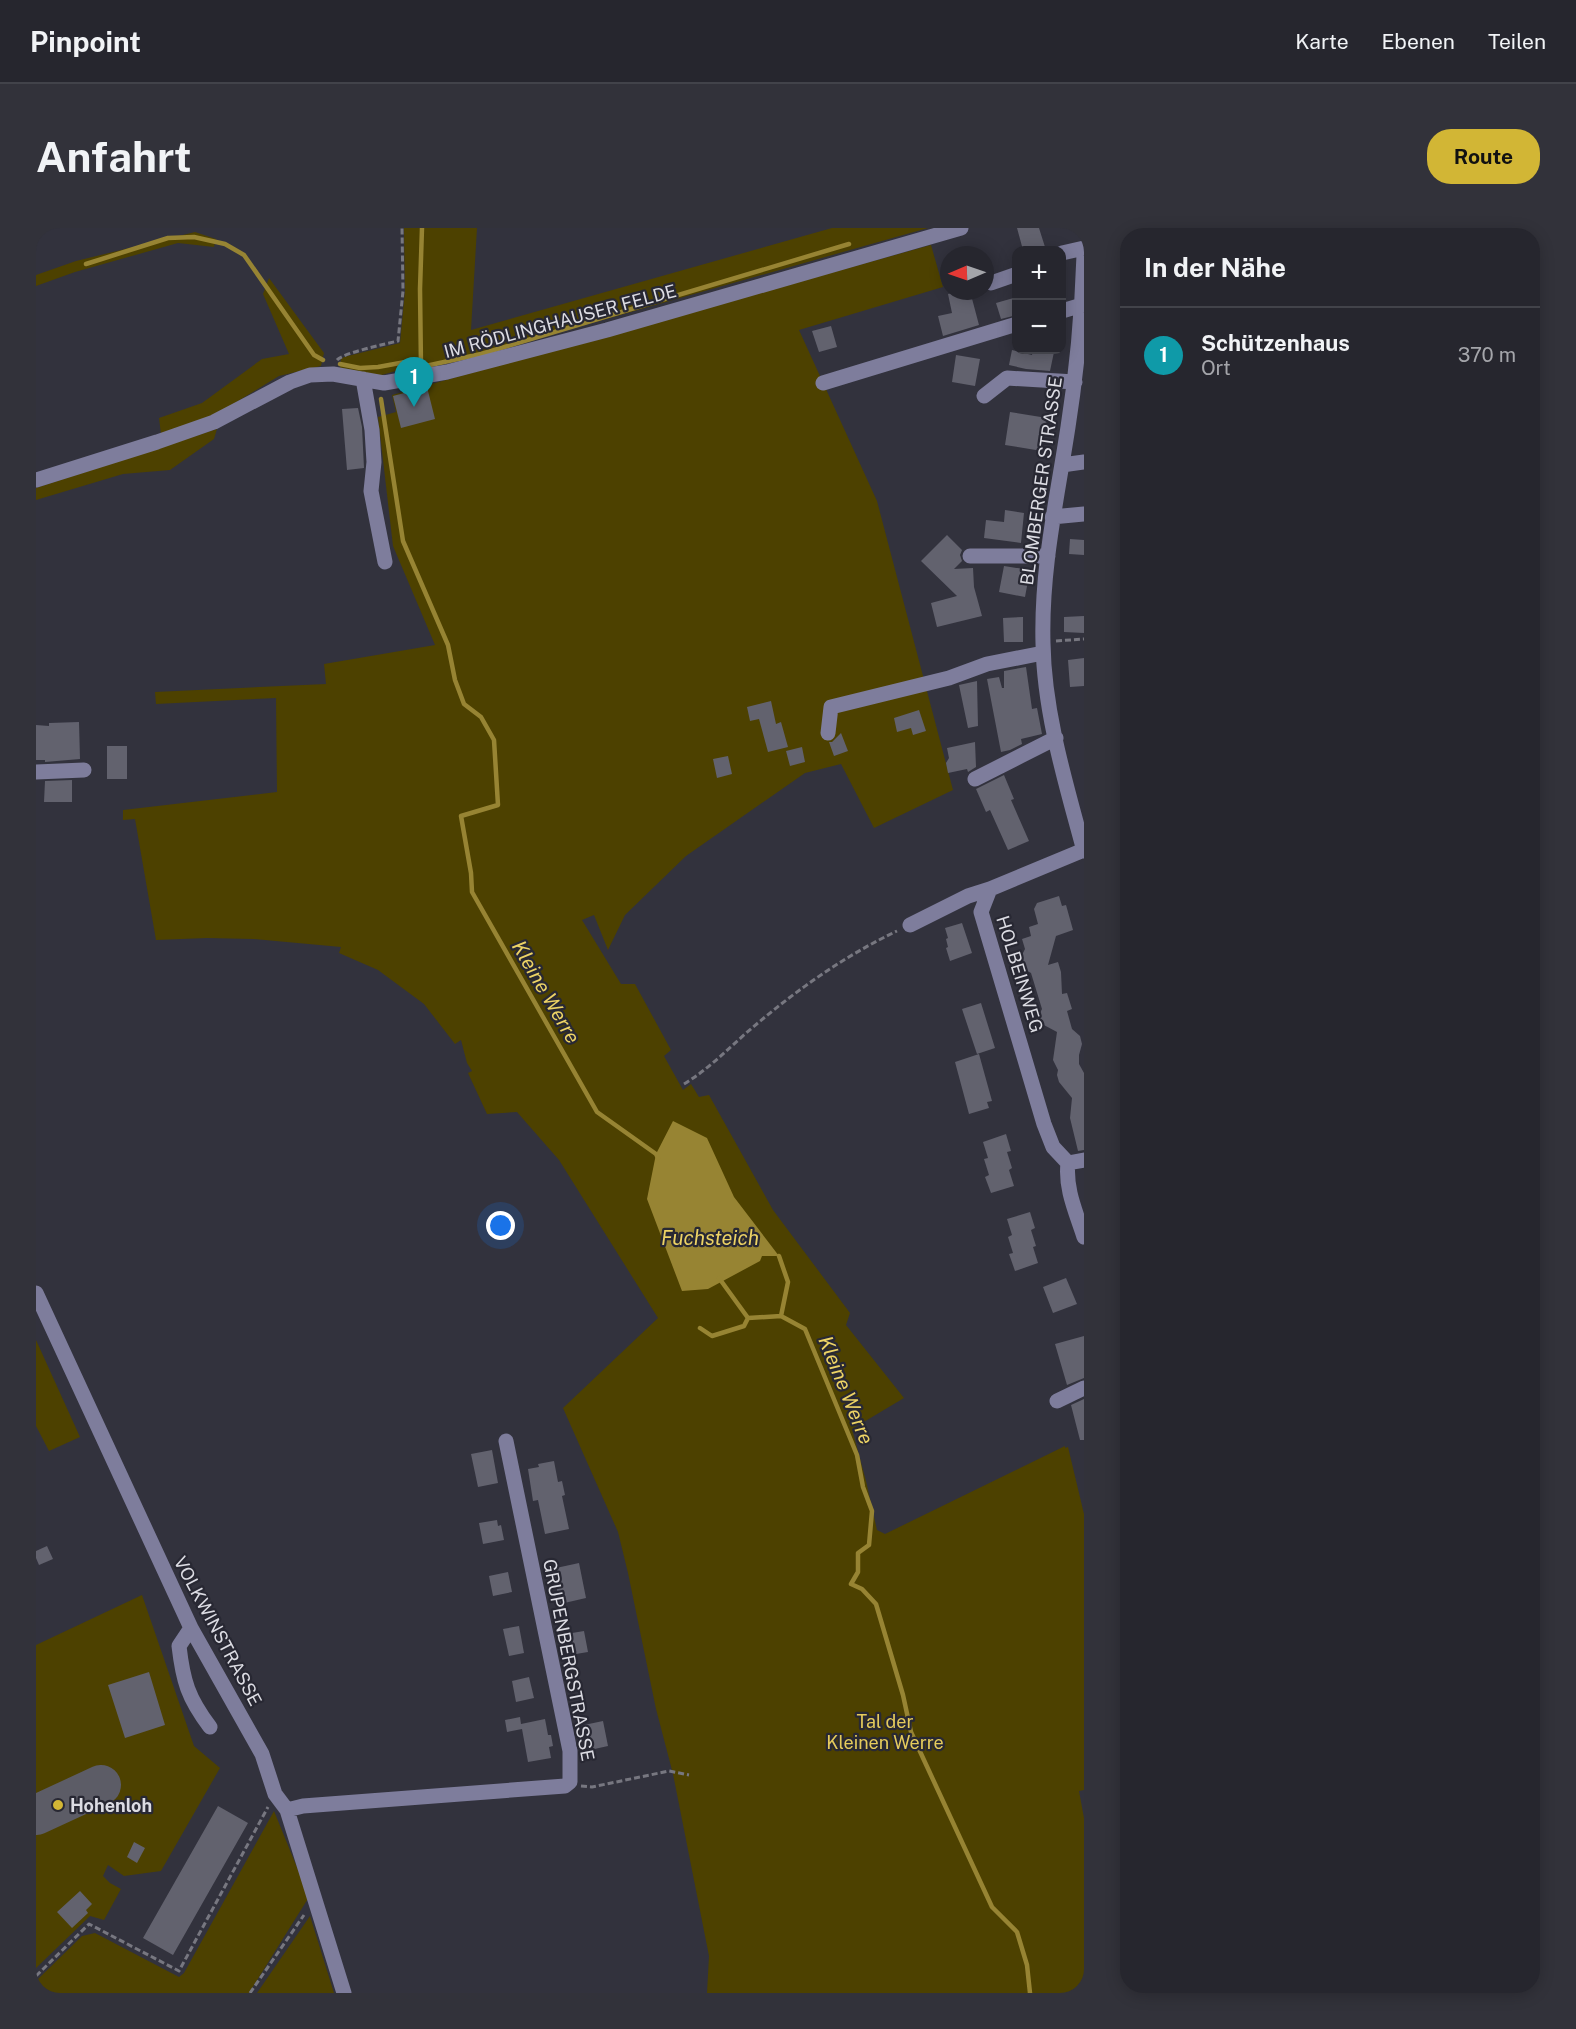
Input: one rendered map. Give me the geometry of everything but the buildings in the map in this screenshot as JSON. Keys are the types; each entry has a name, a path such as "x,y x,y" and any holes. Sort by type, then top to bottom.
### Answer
{"street":[{"name":"IM RÖDLINGHAUSER FELDE","path":"36,480 214,422 310,375 333,374 384,383 447,372 607,330 961,228"},
{"path":"1066,252 1084,248"},
{"name":"BLOMBERGER STRASSE","path":"1084,255 1075,382 1052,517 1043,647 1056,738 1084,851"},
{"path":"994,281 1012,276"},
{"path":"1066,310 1082,305"},
{"path":"823,383 1012,326"},
{"path":"984,396 1007,378 1075,382"},
{"path":"363,379 372,430 374,462 371,491 385,562"},
{"path":"1062,465 1084,462"},
{"path":"1052,517 1084,514"},
{"path":"970,556 1048,556"},
{"path":"828,733 831,707 949,678 1043,647"},
{"path":"975,779 1056,738"},
{"path":"36,772 84,770"},
{"path":"910,925 968,896 1084,851"},
{"name":"HOLBEINWEG","path":"990,889 981,912 1044,1124 1053,1147 1068,1163"},
{"path":"1084,1160 1068,1163 1066,1177 1084,1237"},
{"name":"VOLKWINSTRASSE","path":"36,1293 190,1628 262,1754 275,1794 287,1810 344,1993"},
{"path":"1057,1401 1084,1388"},
{"name":"GRUPENBERGSTRASSE","path":"287,1810 303,1806 565,1786 570,1782 570,1751 506,1441"},
{"path":"190,1628 179,1646 182,1674 193,1705 210,1727"}],"path":[{"path":"333,374 339,356 398,341 403,291 402,228"},
{"path":"1043,647 1084,639"},
{"path":"684,1084 706,1070 745,1034 811,981 879,940 910,925"},
{"path":"565,1786 592,1787 669,1771 689,1775"},
{"path":"36,1976 89,1924 180,1971 275,1794"},
{"path":"250,1993 291,1932 316,1900"}],"green space":[{"path":"404,228 477,228 471,330 832,228 928,228 482,354 421,367 410,367 378,376 340,368 341,359 344,357 400,343 405,291"},
{"path":"195,232 216,239 214,247 178,243 75,272 36,286 36,275 76,261"},
{"name":"Tal der Kleinen Werre","path":"931,245 940,276 940,288 799,330 877,501 953,790 874,828 841,764 805,773 686,856 625,915 608,950 594,915 582,920 621,984 635,984 671,1050 664,1056 683,1090 691,1084 699,1097 709,1095 773,1210 850,1313 846,1325 904,1398 852,1429 877,1530 885,1534 1065,1446 1065,1448 1068,1447 1084,1514 1084,1790 1079,1791 1084,1818 1084,1993 707,1993 709,1956 673,1774 656,1709 618,1532 563,1408 658,1318 559,1160 517,1112 487,1114 468,1073 472,1071 467,1063 461,1040 455,1044 424,1004 378,970 339,953 341,947 253,939 156,940 135,819 123,820 123,810 277,792 276,698 156,704 155,692 326,684 324,664 435,645 393,546 378,417 396,412 392,395"},
{"path":"269,278 324,353 321,366 279,376 212,417 161,434 159,418 202,403 262,359 289,354 263,294"},
{"path":"217,429 214,439 170,470 123,474 36,500 36,488"},
{"path":"36,1340 80,1437 49,1451 36,1426"},
{"path":"142,1595 194,1746 220,1768 161,1871 124,1876 108,1865 103,1876 121,1889 104,1920 90,1916 36,1968 36,1645"},
{"path":"274,1811 309,1897 249,1993 36,1993 36,1981 82,1936 95,1933 179,1977 184,1973"},
{"path":"310,1916 334,1993 257,1993"}],"water":[{"name":"Fuchsteich","path":"673,1121 707,1138 734,1197 779,1256 762,1256 760,1261 708,1289 682,1291 647,1199 656,1154"}],"waterway":[{"path":"421,367 422,228"},
{"path":"86,264 168,238 194,237 225,244 244,255 314,355 323,360"},
{"path":"340,364 360,368 411,361 421,367 481,354 849,244"},
{"name":"Kleine Werre","path":"381,399 403,541 448,645 455,680 464,704 481,717 494,740 498,805 461,816 472,892 597,1112 656,1154 658,1158"},
{"path":"779,1256 788,1282 781,1316"},
{"name":"Kleine Werre","path":"719,1278 748,1318 781,1316 805,1329 857,1455 863,1487 872,1511 869,1545 858,1553 858,1572 851,1584 862,1589 876,1604 903,1695 911,1732 992,1907 1017,1932 1027,1965 1030,1993"},
{"path":"700,1328 712,1336 744,1326 748,1318"}],"taxiway":[{"path":"36,1815 101,1785"}],"place":[{"name":"Schützenhaus","path":"414,407"},
{"name":"Hohenloh","path":"58,1805"}]}
